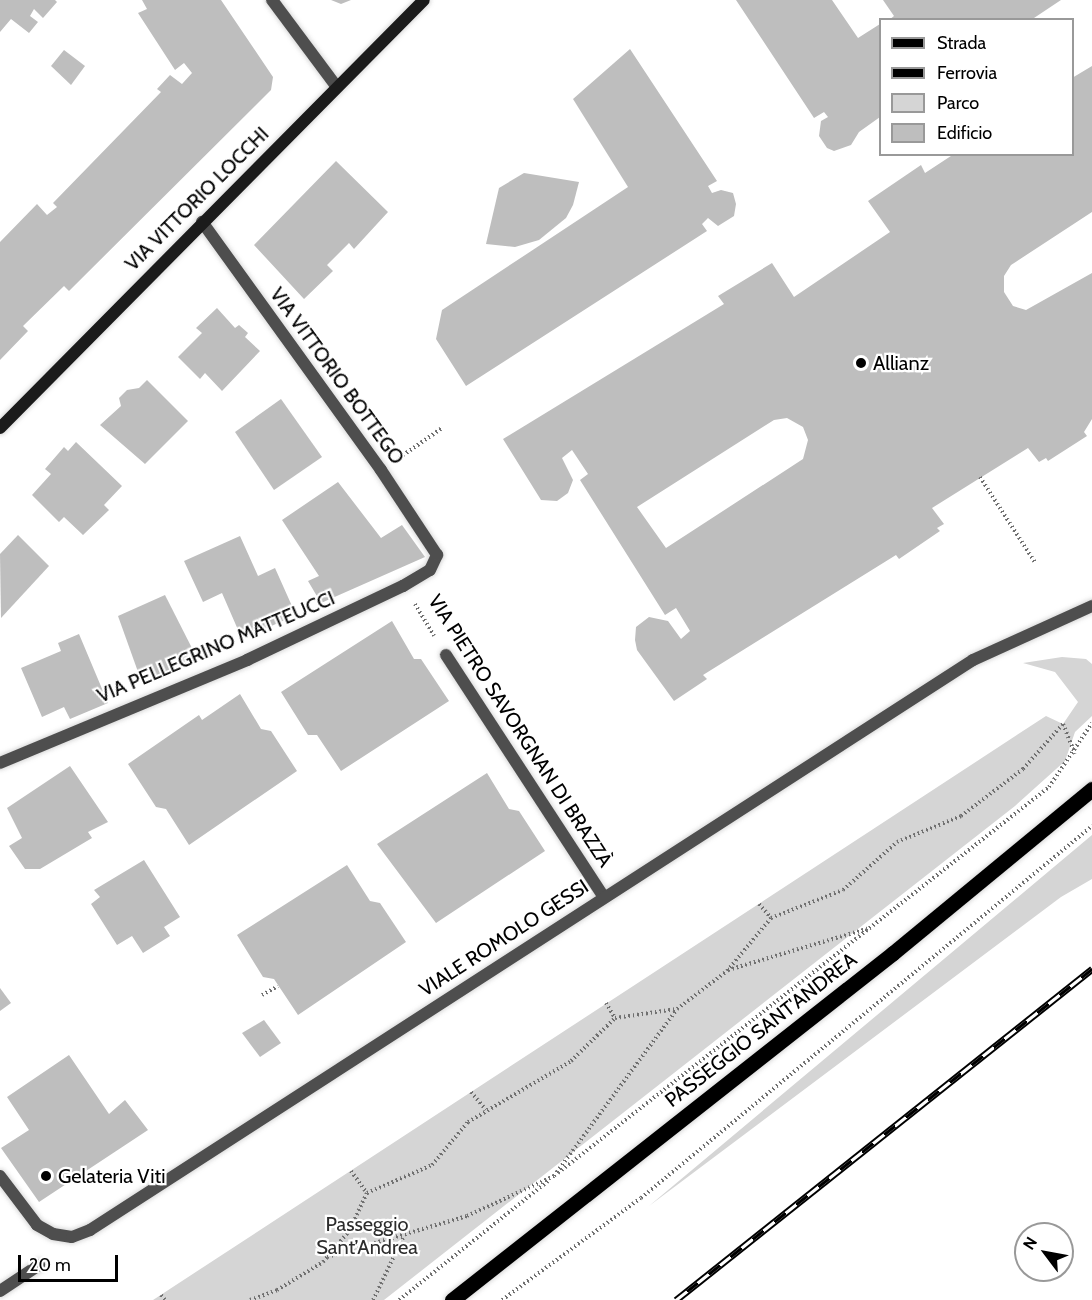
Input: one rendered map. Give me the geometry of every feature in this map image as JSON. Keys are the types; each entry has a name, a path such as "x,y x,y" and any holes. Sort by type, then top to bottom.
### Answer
{"main road":[{"name":"VIA VITTORIO LOCCHI","path":"0,428 336,86 424,0"},
{"name":"PASSEGGIO SANT'ANDREA","path":"452,1300 892,953 1092,789"}],"street":[{"path":"272,0 336,86"},
{"name":"VIA VITTORIO BOTTEGO","path":"202,222 381,470 437,555"},
{"name":"VIA PELLEGRINO MATTEUCCI","path":"0,763 247,660 403,586 430,570 437,555"},
{"name":"VIALE ROMOLO GESSI","path":"0,1176 24,1211 53,1234 72,1237 90,1230 973,660 1092,606"},
{"name":"VIA PIETRO SAVORGNAN DI BRAZZÀ","path":"446,655 604,897"},
{"path":"0,1290 39,1265"}],"path":[{"path":"381,470 441,428"},
{"path":"980,477 1036,564"},
{"name":"VIA PIETRO SAVORGNAN DI BRAZZÀ","path":"403,586 446,655"},
{"path":"399,1300 1049,787 1075,754 1092,723"},
{"path":"327,1257 403,1237 467,1216 554,1176 677,1009 727,971 771,918 843,890 897,842 962,816 1023,769 1063,724 1075,754"},
{"path":"502,1300 641,1198 1092,826"},
{"path":"759,904 771,918"},
{"path":"727,971 873,927"},
{"path":"262,995 278,986"},
{"path":"606,1003 615,1018"},
{"path":"250,1300 277,1290 327,1257 349,1231 368,1193 432,1165 468,1122 571,1061 615,1018 677,1009"},
{"path":"471,1092 486,1110"},
{"path":"351,1171 368,1193"},
{"path":"373,1300 403,1237"},
{"path":"161,1294 165,1300"}],"green space":[{"name":"Passeggio Sant’Andrea","path":"1062,657 1086,659 1092,664 1092,716 1075,732 1065,761 1015,806 384,1300 153,1300 1046,716 1063,724 1078,702 1055,672 1023,663"},
{"path":"1092,835 1092,879 1061,897 649,1206"}],"building":[{"path":"0,0 55,0 57,2 43,18 34,9 30,16 38,22 29,33 11,19 0,32"},
{"path":"142,0 221,0 273,77 271,90 69,291 64,286 23,326 28,331 0,360 0,242 37,204 47,215 57,207 53,203 161,92 157,89 170,75 182,84 192,73 184,63 175,70 138,13 147,9"},
{"path":"331,0 351,0 341,4"},
{"path":"736,0 832,0 858,38 879,25 879,118 859,132 851,145 834,151 827,148 819,136 821,121 828,117 824,112 814,118"},
{"path":"883,0 1061,0 1034,18 892,18 894,16"},
{"path":"630,49 717,181 708,186 712,193 721,190 733,193 736,204 734,216 718,226 708,218 702,224 707,231 466,386 436,339 442,310 628,187 573,99"},
{"path":"64,50 85,66 71,85 51,66"},
{"name":"Allianz","path":"1092,66 1092,212 1011,265 1004,276 1004,292 1013,306 1026,310 1092,273 1092,419 1084,432 1087,436 1048,461 1046,458 1039,462 1028,448 932,508 944,524 937,528 940,531 899,559 896,555 703,675 707,679 674,701 637,650 635,640 636,627 649,617 668,621 681,639 690,631 676,608 665,615 580,480 588,474 572,450 562,458 573,480 568,493 557,501 541,500 503,439 724,304 718,296 772,263 794,297 890,232 868,201 921,165 925,173 951,156 1074,156 1074,77","holes":["787,418 803,427 808,440 803,459 666,548 637,507 774,420"]},
{"path":"336,161 388,212 354,249 349,243 327,265 333,271 304,299 254,245"},
{"path":"524,173 579,182 573,205 566,218 539,240 515,247 486,244 499,188"},
{"path":"217,308 235,328 239,325 248,333 245,337 260,351 222,391 205,373 200,379 178,357 202,333 196,328"},
{"path":"147,380 188,421 145,464 100,425 121,406 119,398 127,390 139,388"},
{"path":"281,399 322,457 274,490 235,432"},
{"path":"76,442 122,486 104,505 109,510 83,535 64,517 59,522 32,495 51,474 45,469 64,447 68,451"},
{"path":"338,482 381,538 402,525 425,557 321,603 308,581 319,576 282,520"},
{"path":"18,535 49,566 1,618 0,554"},
{"path":"240,536 258,576 275,568 296,615 242,639 222,593 203,602 184,561"},
{"path":"165,595 198,660 142,683 118,616"},
{"path":"392,621 414,659 421,659 449,701 341,771 317,735 308,735 281,692"},
{"path":"79,634 108,703 70,719 64,707 42,717 21,668 61,651 58,643"},
{"path":"240,694 261,729 271,731 297,771 189,845 166,809 156,807 128,764 199,715 202,720"},
{"path":"70,766 108,822 88,832 92,838 40,869 25,869 9,846 22,838 7,808"},
{"path":"487,773 509,809 519,811 545,851 436,923 377,844"},
{"path":"144,860 180,917 164,927 170,936 143,953 132,936 117,945 91,904 100,897 94,890"},
{"path":"347,865 370,901 380,903 406,942 298,1015 274,979 263,977 237,935"},
{"path":"0,988 11,1003 0,1011"},
{"path":"264,1020 281,1043 260,1057 242,1033"},
{"path":"69,1055 109,1114 125,1100 148,1130 39,1202 1,1148 29,1130 7,1097"}],"railway":[{"path":"676,1300 1092,969"}],"place":[{"name":"Allianz","path":"861,363"},
{"name":"Gelateria Viti","path":"46,1176"}]}
